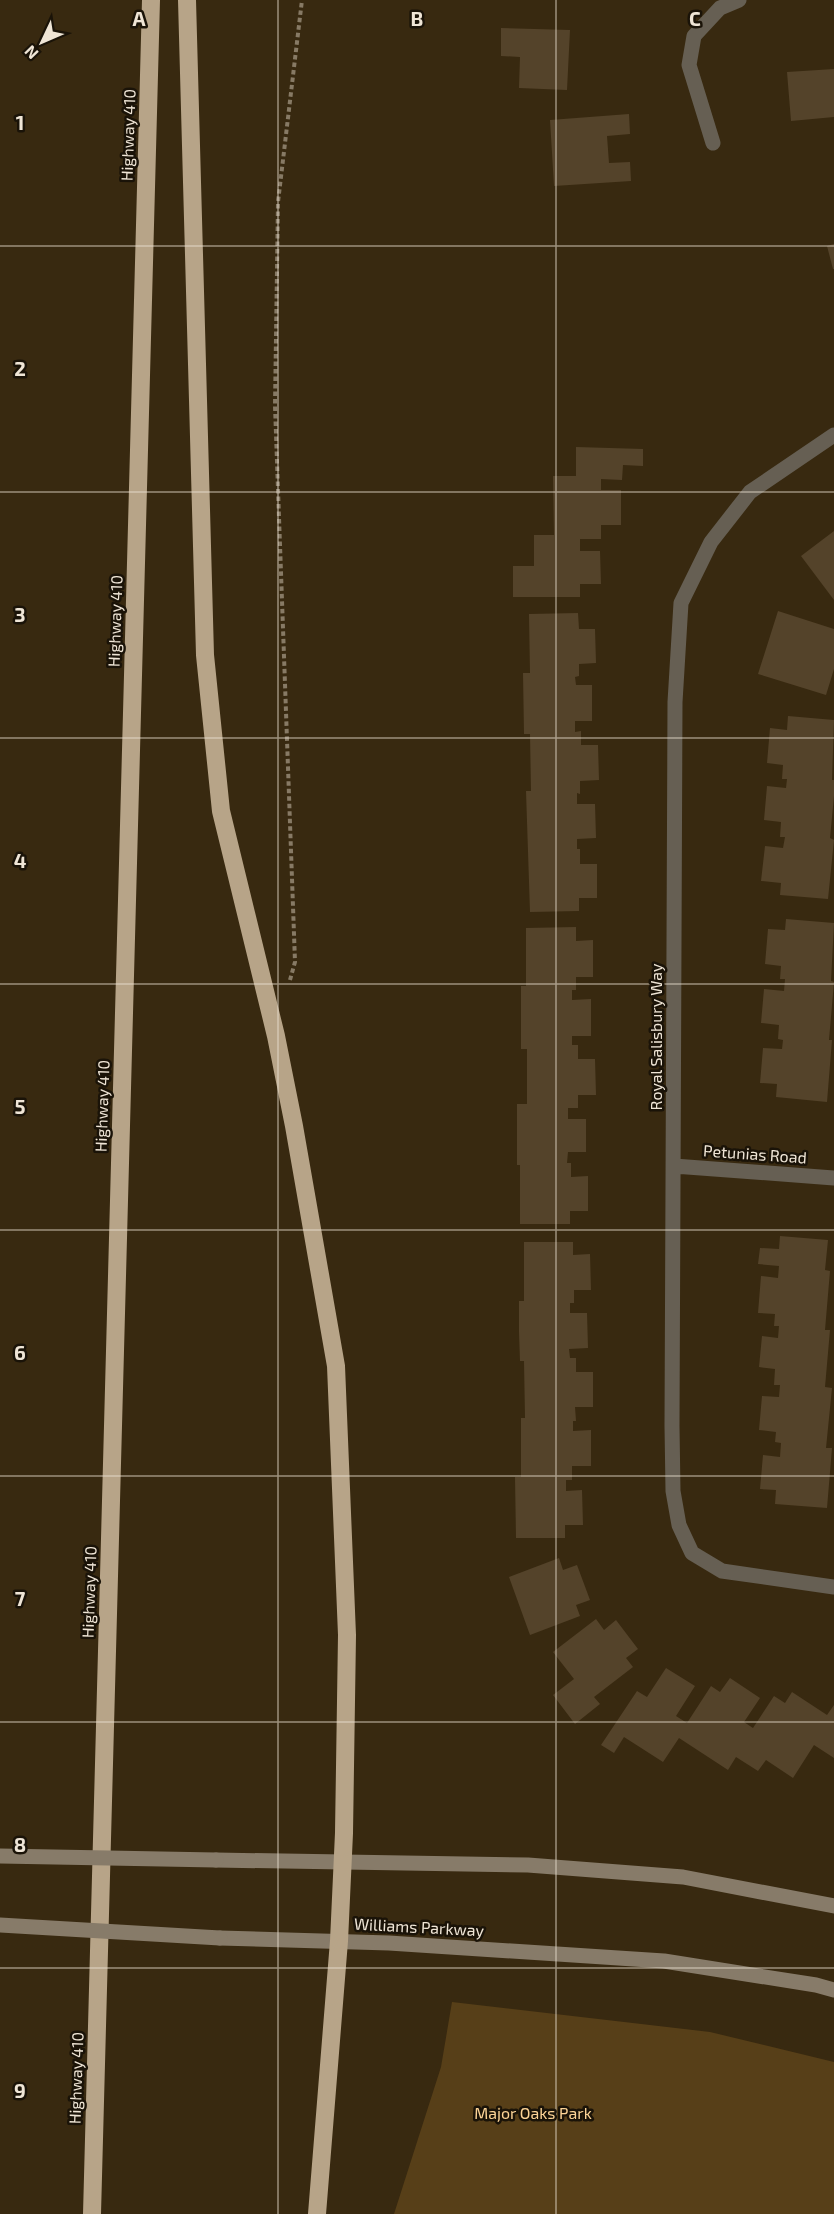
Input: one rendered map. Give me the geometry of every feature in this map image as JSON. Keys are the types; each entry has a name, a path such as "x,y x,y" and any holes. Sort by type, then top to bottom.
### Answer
{"highway":[{"name":"Highway 410","path":"92,2214 151,0"},
{"path":"187,0 205,655 221,811 276,1036 336,1366 347,1635 343,1863 317,2214"}],"main road":[{"path":"0,1856 528,1865 682,1877 834,1906"},
{"name":"Williams Parkway","path":"0,1925 220,1938 339,1941 664,1961 816,1985 834,1990"}],"street":[{"path":"713,143 689,65 694,36 720,8 739,0"},
{"name":"Royal Salisbury Way","path":"834,435 750,492 711,542 681,603 675,702 672,1437 673,1491 679,1525 692,1553 722,1571 834,1587"},
{"name":"Petunias Road","path":"674,1166 834,1179"}],"path":[{"path":"290,983 295,962 275,406 278,202 302,0"}],"green space":[{"name":"Major Oaks Park","path":"452,2002 710,2032 834,2062 834,2214 394,2214 441,2067"}],"building":[{"path":"501,28 570,30 567,90 519,88 520,57 501,56"},
{"path":"834,69 834,117 791,121 787,72"},
{"path":"629,114 630,134 607,136 609,163 630,162 631,181 554,186 550,120"},
{"path":"834,244 834,269 833,269 827,246"},
{"path":"576,447 643,449 643,466 623,465 622,480 601,479 601,490 621,490 621,525 601,525 601,539 580,539 580,551 600,551 601,584 580,584 580,597 513,597 513,566 534,566 534,535 554,535 553,476 576,476"},
{"path":"834,531 834,600 801,556"},
{"path":"778,611 834,629 834,669 826,695 758,674"},
{"path":"578,613 579,629 595,629 596,663 579,664 579,676 575,677 576,685 592,685 592,721 575,721 575,732 581,731 581,745 598,745 599,780 580,781 577,804 595,804 596,838 577,839 577,849 580,849 580,864 597,864 597,898 579,898 579,911 530,912 526,791 531,791 530,734 524,734 523,673 530,673 529,614"},
{"path":"788,716 834,720 832,780 834,780 834,796 830,838 834,840 828,899 780,895 781,883 761,881 765,846 783,848 785,837 780,837 781,822 764,820 767,786 786,788 787,779 782,779 783,765 767,763 770,728 787,730"},
{"path":"786,919 834,923 831,981 834,982 829,1040 832,1040 827,1102 776,1097 777,1084 760,1083 763,1048 782,1049 783,1040 778,1039 779,1025 761,1023 764,989 784,991 785,979 780,979 781,966 765,964 768,929 785,930"},
{"path":"576,927 576,941 593,940 593,977 576,977 576,990 572,990 572,1000 591,999 591,1036 572,1036 572,1045 578,1045 578,1059 595,1059 596,1095 578,1095 578,1108 568,1108 568,1119 586,1119 586,1152 568,1152 567,1163 571,1163 571,1177 588,1176 588,1211 570,1211 570,1224 520,1224 517,1104 527,1104 527,1049 521,1049 521,986 526,986 526,928"},
{"path":"780,1236 828,1240 825,1270 830,1271 825,1330 830,1330 825,1387 832,1388 826,1448 832,1448 827,1508 775,1504 776,1490 760,1489 763,1455 780,1457 781,1443 775,1442 776,1432 759,1430 762,1396 779,1397 780,1385 774,1385 775,1369 759,1367 762,1336 778,1338 779,1326 774,1326 775,1314 758,1313 761,1276 778,1278 779,1266 758,1264 760,1248 779,1249"},
{"path":"524,1242 573,1242 573,1255 590,1254 591,1290 574,1290 574,1303 570,1303 570,1313 587,1313 588,1348 569,1349 570,1358 576,1358 576,1372 593,1372 593,1407 575,1407 576,1421 573,1421 573,1431 591,1430 591,1466 572,1466 572,1480 566,1480 566,1491 582,1490 583,1525 565,1525 565,1538 516,1538 515,1477 521,1477 521,1418 525,1418 524,1361 520,1361 519,1332 519,1301 524,1301"},
{"path":"559,1558 563,1570 577,1565 590,1600 576,1605 580,1616 530,1635 509,1577"},
{"path":"596,1619 604,1630 616,1620 638,1649 626,1658 633,1667 594,1697 600,1704 575,1724 553,1695 574,1679 553,1652"},
{"path":"666,1668 695,1686 676,1716 687,1723 711,1686 720,1692 730,1678 760,1698 744,1722 753,1728 774,1696 785,1703 792,1692 827,1715 834,1705 834,1758 814,1745 793,1778 766,1760 758,1771 736,1757 728,1770 679,1738 663,1762 624,1737 614,1753 601,1745 637,1691 647,1697"}]}
